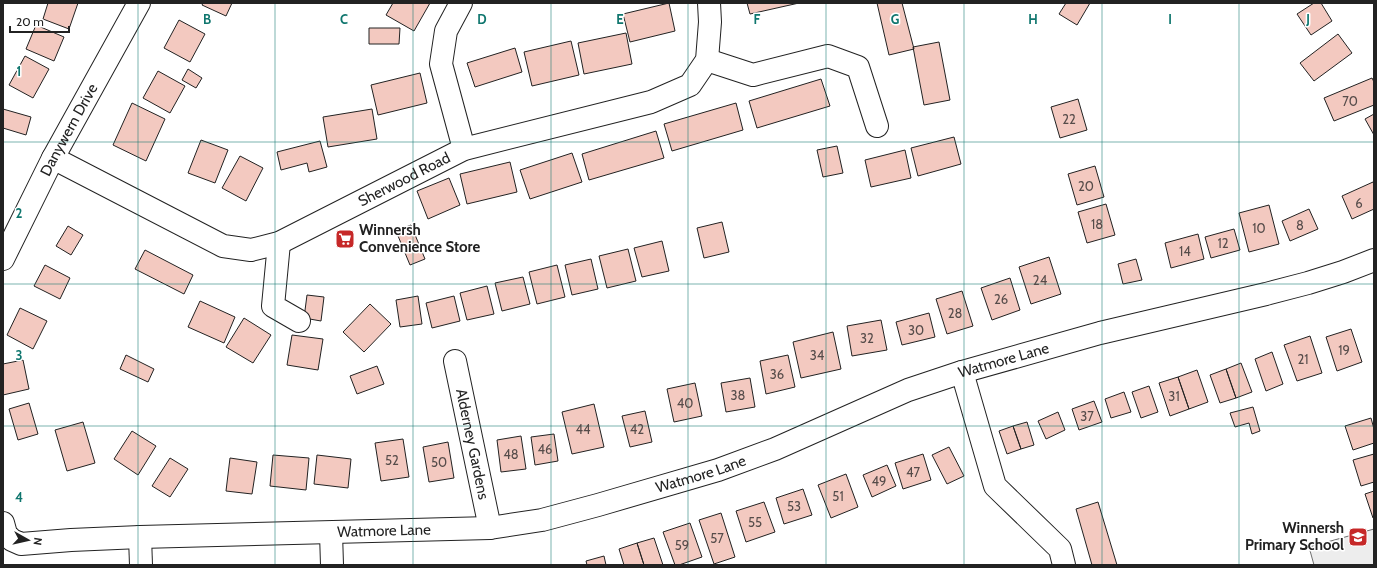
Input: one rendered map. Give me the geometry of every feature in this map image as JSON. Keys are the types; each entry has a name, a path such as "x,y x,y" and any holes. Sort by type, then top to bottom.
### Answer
{"street":[{"name":"Danywern Drive","path":"3,259 53,158 139,3"},
{"path":"461,3 446,31 441,64 464,149"},
{"name":"Sherwood Road","path":"53,158 223,246 251,250 279,243 464,149 650,102 690,85 706,60 710,22 709,3"},
{"path":"706,60 753,75 828,56 858,68 877,126"},
{"path":"279,243 273,306 299,321"},
{"name":"Watmore Lane","path":"6,537 21,544 140,537 490,528 542,520 718,470 775,449 908,390 962,372 1100,332 1287,289 1343,272 1374,260"},
{"name":"Alderney Gardens","path":"455,361 490,528"},
{"path":"962,372 995,486 1060,549 1064,565"},
{"path":"331,533 332,565"},
{"path":"140,537 142,565"}],"shaded area":[{"name":"Winnersh Primary School","path":"1374,529 1374,565 1314,565 1309,547"}],"building":[{"path":"48,3 78,3 69,29 43,19"},
{"path":"203,3 232,3 226,16 202,5"},
{"path":"393,3 430,3 414,31 386,15"},
{"path":"669,3 675,31 630,42 623,14"},
{"path":"747,3 799,3 750,14"},
{"path":"877,3 902,3 914,49 889,55"},
{"path":"1066,3 1090,3 1077,25 1059,14"},
{"path":"1314,3 1321,3 1332,21 1311,35 1297,14"},
{"path":"179,20 205,34 190,62 164,48"},
{"path":"36,25 64,37 54,61 26,49"},
{"path":"369,28 400,28 399,44 369,44"},
{"path":"626,33 632,64 584,74 578,43"},
{"path":"1338,34 1352,53 1314,81 1300,63"},
{"path":"571,41 579,75 532,86 524,52"},
{"path":"939,42 950,100 924,105 913,47"},
{"path":"515,48 522,72 475,87 467,63"},
{"path":"25,56 49,69 33,98 9,85"},
{"path":"188,69 202,78 196,88 182,80"},
{"path":"158,71 185,86 170,113 143,98"},
{"path":"420,73 427,103 378,115 371,85"},
{"path":"1372,78 1374,82 1374,105 1334,121 1324,98"},
{"path":"821,79 830,106 757,128 749,101"},
{"path":"1078,99 1087,130 1060,138 1051,107"},
{"path":"132,103 165,119 146,161 113,145"},
{"path":"736,103 743,130 672,151 664,124"},
{"path":"3,109 31,117 26,135 3,128"},
{"path":"372,109 377,139 328,147 323,117"},
{"path":"1374,114 1374,135 1365,119"},
{"path":"656,131 664,158 589,180 582,154"},
{"path":"954,137 961,164 918,176 911,148"},
{"path":"201,140 228,150 215,183 188,173"},
{"path":"320,141 327,167 309,172 307,163 281,170 277,152"},
{"path":"837,146 843,173 823,177 817,150"},
{"path":"905,150 911,178 871,187 865,160"},
{"path":"572,153 582,182 530,199 520,170"},
{"path":"240,156 263,168 246,201 222,188"},
{"path":"510,162 517,192 467,204 460,174"},
{"path":"1095,166 1104,197 1077,205 1068,174"},
{"path":"449,178 460,205 428,219 417,191"},
{"path":"1373,182 1374,209 1352,219 1342,196"},
{"path":"1106,204 1115,235 1087,243 1078,212"},
{"path":"1269,205 1279,244 1249,252 1239,213"},
{"path":"1309,209 1318,229 1290,241 1282,221"},
{"path":"722,222 729,252 704,258 697,228"},
{"path":"411,225 425,259 410,265 396,231"},
{"path":"68,226 83,235 71,255 56,246"},
{"path":"1234,229 1240,250 1211,258 1205,237"},
{"path":"1198,234 1204,259 1171,268 1165,243"},
{"path":"662,241 669,271 642,277 634,248"},
{"path":"628,249 636,281 607,288 599,256"},
{"path":"145,250 193,275 184,294 135,269"},
{"path":"1049,257 1061,294 1031,304 1019,267"},
{"path":"591,259 598,289 572,295 565,265"},
{"path":"1136,259 1142,280 1123,284 1118,264"},
{"path":"45,265 70,278 60,299 34,286"},
{"path":"557,265 565,297 537,304 529,272"},
{"path":"523,277 530,304 502,311 495,283"},
{"path":"1010,278 1020,310 992,320 981,288"},
{"path":"487,286 494,314 467,320 460,293"},
{"path":"962,291 973,326 947,334 936,299"},
{"path":"307,295 324,297 321,321 304,318"},
{"path":"418,296 422,324 400,327 396,300"},
{"path":"454,296 460,321 432,328 426,303"},
{"path":"200,301 235,317 224,343 188,327"},
{"path":"370,304 391,324 364,352 343,332"},
{"path":"20,308 47,321 33,349 7,335"},
{"path":"929,313 935,337 902,345 896,322"},
{"path":"244,318 271,335 253,363 226,347"},
{"path":"881,320 887,350 852,356 847,326"},
{"path":"1351,329 1362,362 1337,371 1326,337"},
{"path":"833,332 841,369 801,378 793,342"},
{"path":"292,335 323,339 318,370 287,365"},
{"path":"1310,336 1322,373 1297,381 1284,345"},
{"path":"1272,352 1283,384 1266,391 1255,359"},
{"path":"126,355 154,369 148,382 120,369"},
{"path":"788,355 795,387 766,394 760,361"},
{"path":"23,360 29,389 3,395 3,364"},
{"path":"1241,363 1252,392 1236,398 1226,369"},
{"path":"377,366 384,384 357,394 350,376"},
{"path":"1226,369 1236,398 1220,403 1210,375"},
{"path":"1197,370 1208,402 1189,409 1178,377"},
{"path":"1178,377 1189,409 1170,416 1159,383"},
{"path":"750,378 755,407 726,412 721,383"},
{"path":"695,383 702,416 674,422 667,389"},
{"path":"1149,386 1158,412 1141,418 1132,392"},
{"path":"1124,392 1131,412 1111,418 1105,399"},
{"path":"1094,401 1102,422 1079,430 1072,409"},
{"path":"29,403 38,434 18,440 9,409"},
{"path":"594,404 604,447 572,454 562,412"},
{"path":"1253,407 1260,431 1252,434 1249,423 1235,427 1230,413"},
{"path":"645,411 652,442 630,447 622,416"},
{"path":"1058,412 1065,430 1046,439 1038,421"},
{"path":"1371,418 1374,429 1374,443 1353,450 1345,426"},
{"path":"83,422 95,463 67,471 55,430"},
{"path":"1027,422 1034,445 1021,449 1013,426"},
{"path":"1013,426 1021,449 1007,454 999,431"},
{"path":"132,431 156,446 138,475 114,459"},
{"path":"554,434 558,461 535,465 531,437"},
{"path":"521,436 526,469 501,472 497,440"},
{"path":"403,439 409,477 381,481 375,443"},
{"path":"448,442 454,478 429,482 423,447"},
{"path":"949,447 964,476 947,484 932,455"},
{"path":"923,454 931,480 903,489 895,463"},
{"path":"1374,454 1374,482 1361,486 1353,460"},
{"path":"273,455 309,458 306,490 270,486"},
{"path":"317,455 351,459 348,488 314,484"},
{"path":"170,458 188,469 170,497 152,486"},
{"path":"230,458 257,462 252,494 226,491"},
{"path":"887,465 896,486 872,497 863,475"},
{"path":"846,474 858,507 831,518 818,485"},
{"path":"803,489 812,515 784,524 776,498"},
{"path":"1374,491 1374,517 1373,518 1365,494"},
{"path":"764,502 775,532 746,542 736,511"},
{"path":"1098,502 1117,565 1092,565 1076,509"},
{"path":"721,513 735,557 714,564 699,520"},
{"path":"690,523 702,557 675,565 663,532"},
{"path":"654,538 663,565 644,565 637,543"},
{"path":"637,543 644,565 624,565 619,549"},
{"path":"604,556 606,565 587,565 586,561"}],"place":[{"name":"Winnersh Convenience Store","path":"345,239"},
{"name":"Winnersh Primary School","path":"1358,537"}]}
